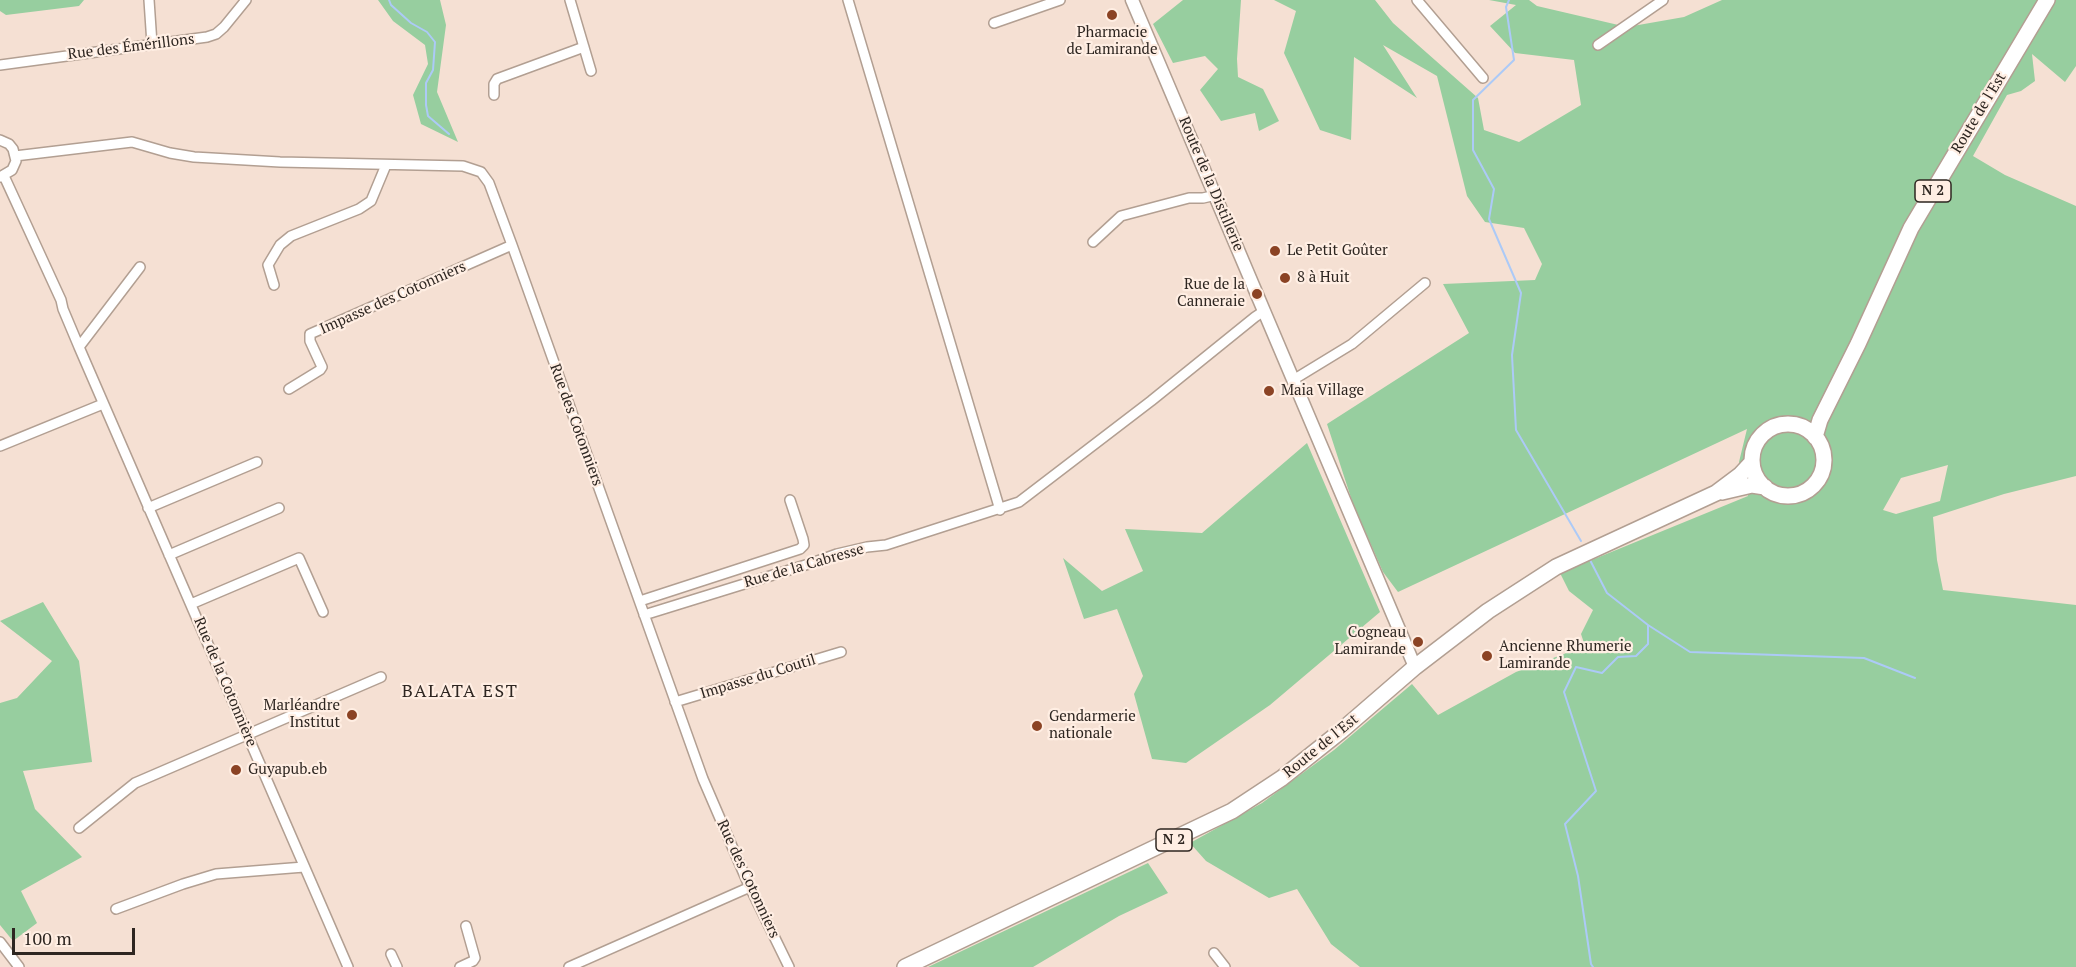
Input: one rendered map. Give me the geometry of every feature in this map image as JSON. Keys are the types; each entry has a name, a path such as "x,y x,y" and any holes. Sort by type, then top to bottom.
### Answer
{"main road":[{"name":"Route de l'Est","path":"1815,437 1820,420 1911,228 2047,0"},
{"name":"Route de l'Est","path":"1798,425 1835,389"},
{"name":"N 2","path":"1752,462 1752,452 1761,435 1778,425 1798,425"},
{"path":"1798,425 1815,437"},
{"name":"N 2","path":"1765,487 1772,492 1790,496 1807,490 1815,483 1821,474 1823,464 1820,445 1815,437"},
{"name":"Route de l'Est","path":"905,967 1232,811 1282,778 1333,738 1415,667 1488,611 1556,567 1716,493 1740,475 1752,462"},
{"path":"1752,462 1754,471 1765,487"},
{"name":"Route de l'Est","path":"1716,493 1752,485 1765,487"}],"street":[{"path":"149,0 152,44"},
{"name":"Rue des Émérillons","path":"0,65 216,34 246,0"},
{"path":"570,0 591,71"},
{"path":"848,0 1000,510 1030,495 1264,311"},
{"path":"994,23 1060,0"},
{"name":"Route de la Distillerie","path":"1132,0 1415,667"},
{"path":"1417,0 1484,78"},
{"path":"1598,45 1664,0"},
{"path":"494,95 494,84 497,80 584,46"},
{"path":"0,140 9,144 15,156 14,166 2,177"},
{"name":"Rue des Cotonniers","path":"15,156 132,142 194,157 280,162 464,166 481,172 489,183 512,245 703,779 750,887 789,967"},
{"path":"274,285 268,265 280,245 291,236 359,209 371,201 386,165"},
{"name":"Rue de la Cotonnière","path":"2,177 61,300 148,508 348,967"},
{"path":"1093,242 1121,216 1189,198 1216,195"},
{"name":"Impasse des Cotonniers","path":"289,389 321,370 322,367 310,341 310,334 512,245"},
{"path":"79,347 140,267"},
{"path":"1293,380 1352,344 1425,283"},
{"path":"0,446 102,401"},
{"path":"148,508 257,462"},
{"path":"640,601 800,549 804,545 803,539 790,500"},
{"path":"169,555 279,508"},
{"name":"Rue de la Cabresse","path":"644,615 837,554 886,545 1000,510"},
{"path":"191,604 299,558 323,612"},
{"name":"Impasse du Coutil","path":"675,702 841,652"},
{"path":"80,828 135,783 381,677"},
{"path":"116,909 216,874 304,867"},
{"path":"569,967 750,887"},
{"path":"460,967 475,958 466,926"},
{"path":"0,942 19,967"},
{"path":"1214,953 1224,967"},
{"path":"391,954 397,967"}],"green space":[{"path":"0,0 84,0 79,6 6,15 0,11"},
{"path":"378,0 440,0 446,25 437,92 458,142 421,124 413,95 428,64 425,45 393,21"},
{"path":"1183,0 1241,0 1238,77 1263,89 1279,121 1259,131 1255,113 1221,121 1200,90 1218,69 1205,56 1173,63 1153,24"},
{"path":"1274,0 1375,0 1393,23 1478,98 1484,130 1519,142 1581,105 1574,60 1515,53 1490,26 1516,5 1489,0 1529,0 1537,6 1627,27 1684,17 1722,0 2076,0 2076,66 2065,82 2032,54 2035,81 2021,91 2007,95 1973,156 2005,175 2076,206 2076,476 2004,494 1933,517 1937,560 1943,590 2076,605 2076,967 1360,967 1331,944 1297,889 1269,898 1206,861 1190,843 1262,803 1334,750 1412,684 1438,715 1516,672 1585,646 1581,634 1593,610 1569,591 1560,573 1748,496 1739,462 1747,429 1398,592 1383,572 1353,504 1327,424 1469,333 1443,284 1535,280 1542,264 1524,228 1485,222 1467,196 1437,76 1383,45 1417,98 1354,57 1351,140 1320,130 1284,53 1296,11","holes":["1948,465 1940,501 1896,514 1883,510 1901,478"]},
{"path":"1307,443 1380,612 1270,705 1186,763 1152,759 1134,694 1143,676 1117,609 1084,619 1063,558 1102,591 1143,571 1125,529 1202,533"},
{"path":"43,602 79,661 92,762 23,771 35,809 82,857 21,891 37,923 13,941 0,925 0,703 17,698 52,661 0,621"},
{"path":"1148,863 1168,893 1119,916 1033,967 928,967"}],"waterway":[{"path":"389,0 391,5 411,23 427,32 435,42 433,70 426,83 426,105 428,116 449,134"},
{"path":"1509,0 1506,7 1514,60 1473,100 1473,150 1494,189 1489,219 1521,293 1512,355 1516,430 1581,541"},
{"path":"1590,560 1607,593 1648,625 1648,644 1636,656 1618,657 1602,673 1576,667 1564,692 1596,791 1565,824 1578,876 1593,967"},
{"path":"1648,625 1690,652 1864,658 1915,678"}],"place":[{"name":"Pharmacie de Lamirande","path":"1112,15"},
{"name":"Le Petit Goûter","path":"1275,251"},
{"name":"8 à Huit","path":"1285,278"},
{"name":"Rue de la Canneraie","path":"1257,294"},
{"name":"Maia Village","path":"1269,391"},
{"name":"Cogneau Lamirande","path":"1418,642"},
{"name":"Ancienne Rhumerie Lamirande","path":"1487,656"},
{"name":"Marléandre Institut","path":"352,715"},
{"name":"Gendarmerie nationale","path":"1037,726"},
{"name":"Guyapub.eb","path":"236,770"}],"district":[{"name":"BALATA EST","path":"460,692"}]}
